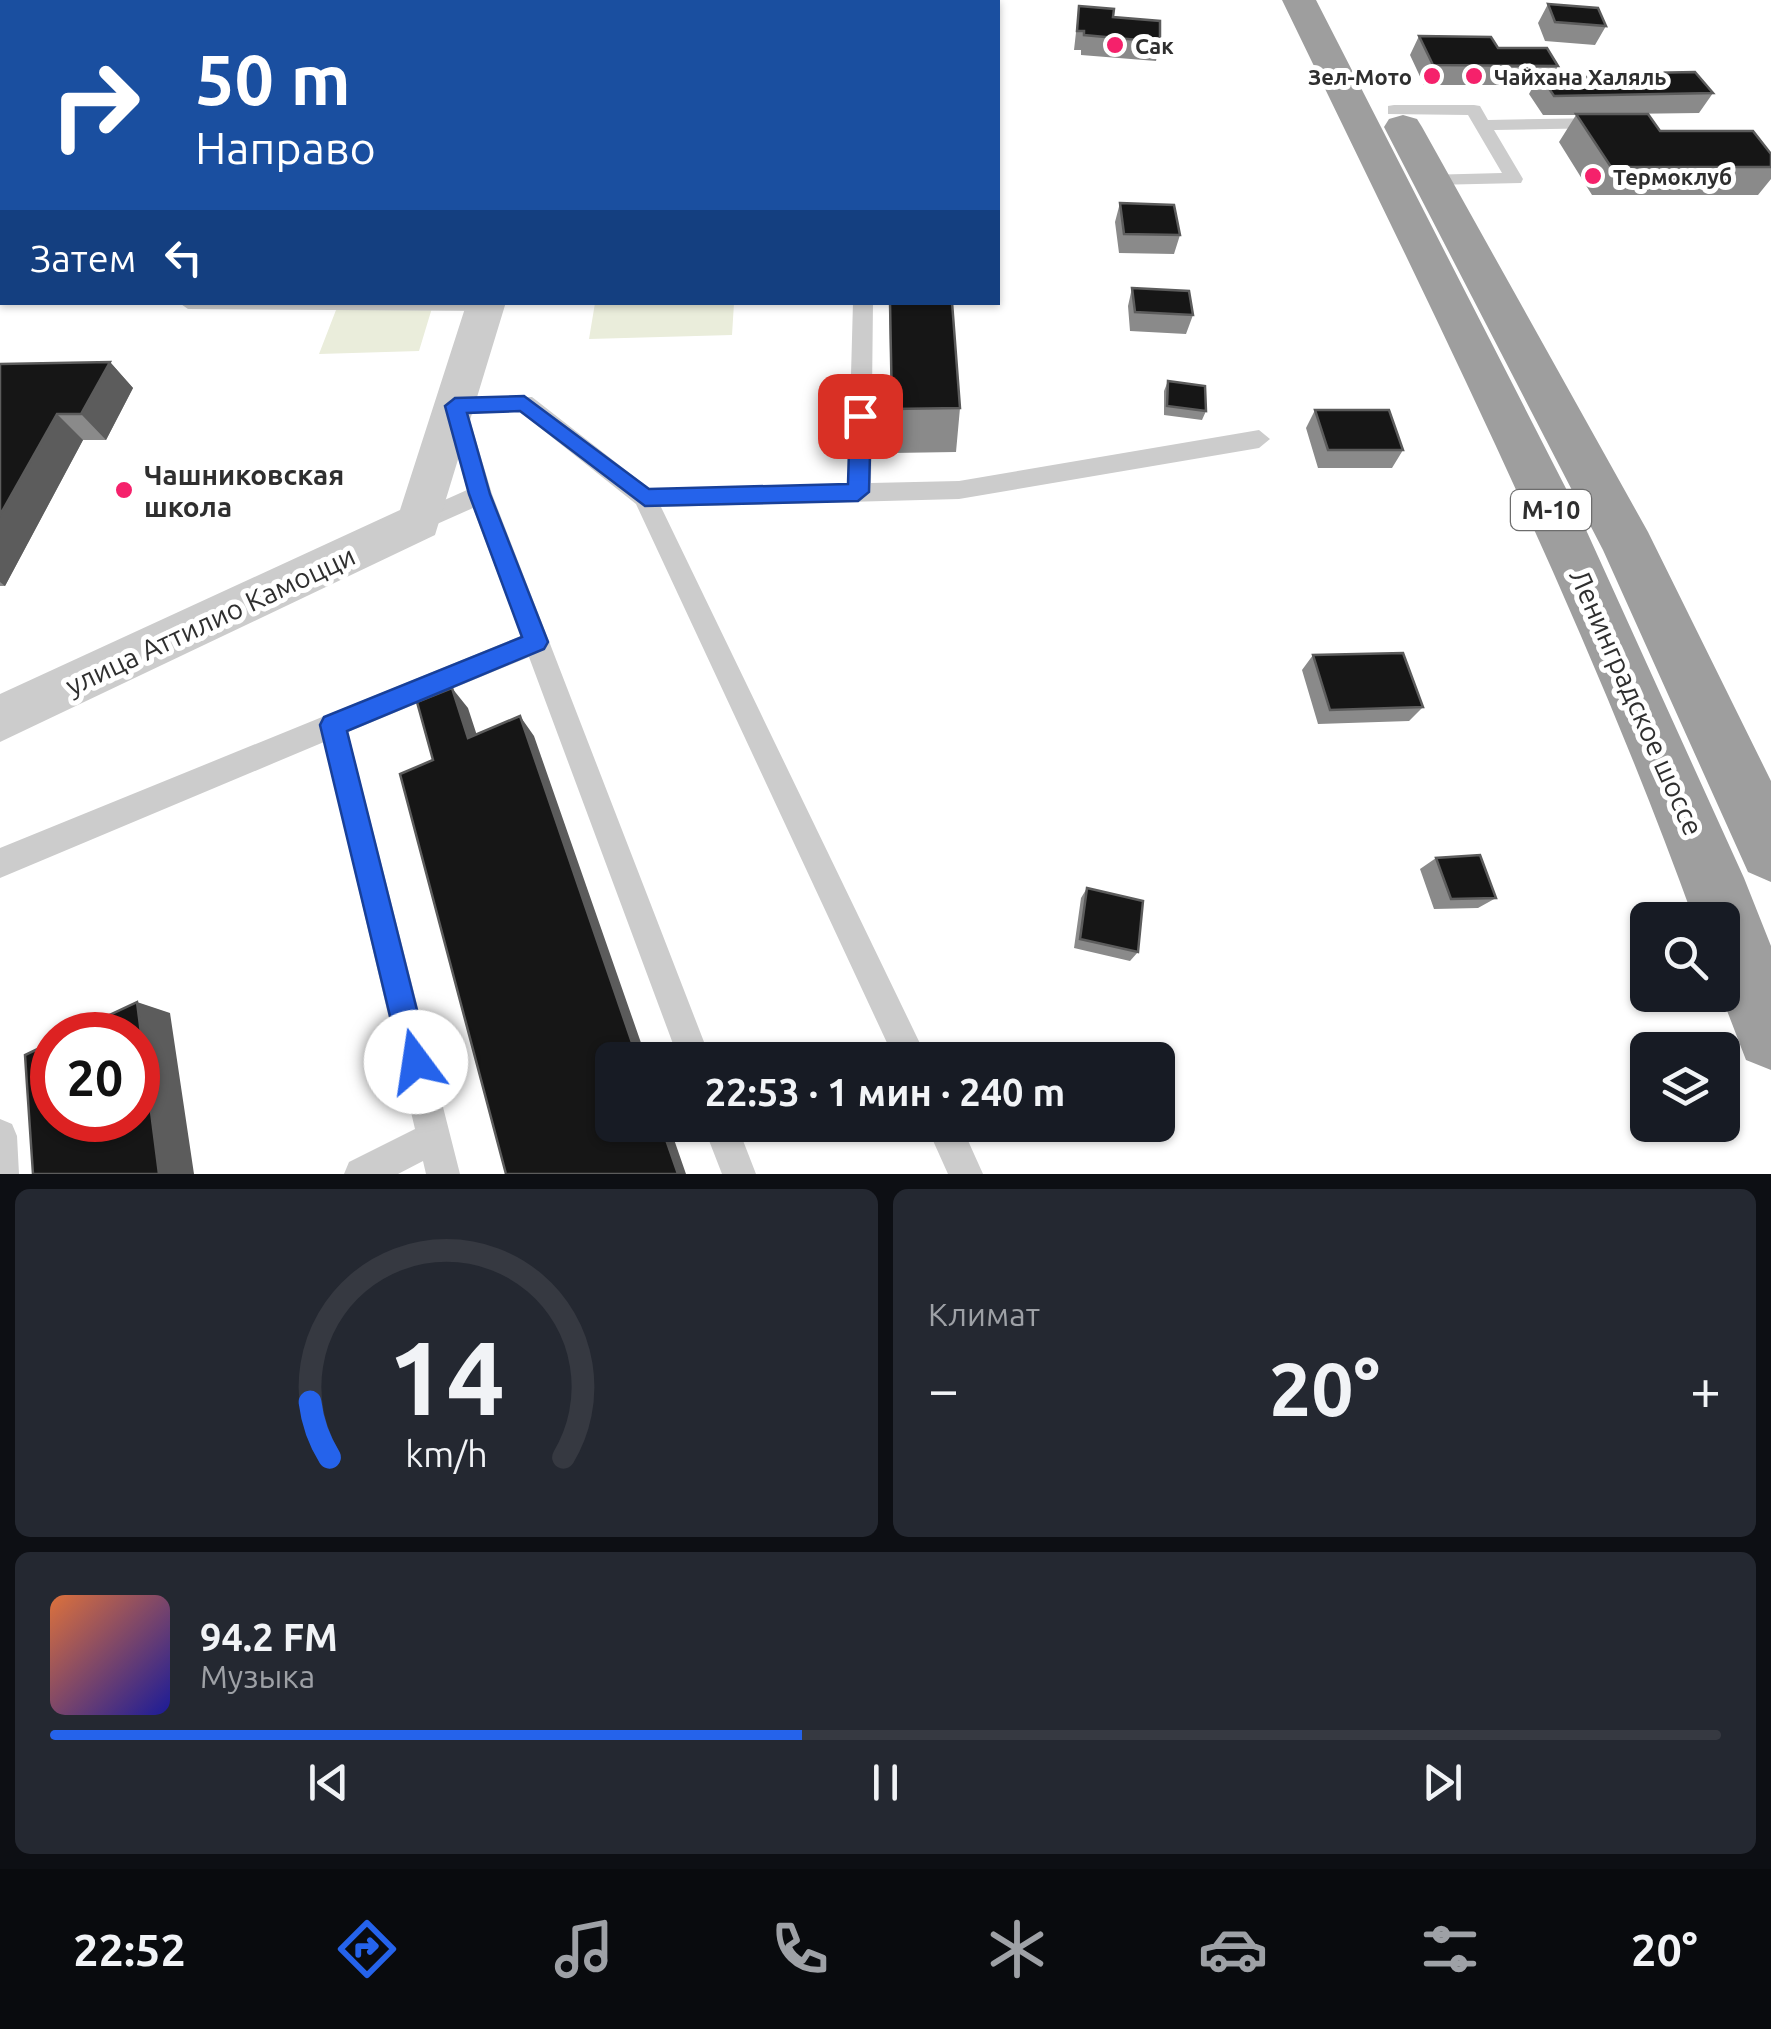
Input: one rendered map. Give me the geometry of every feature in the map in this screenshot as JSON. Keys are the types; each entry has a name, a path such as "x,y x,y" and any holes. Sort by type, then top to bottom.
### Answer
{"highway":[{"name":"Ленинградское шоссе","path":"1299,0 1617,648 1700,846 1771,1035"},
{"name":"Ленинградское шоссе","path":"1336,0 1629,547 1771,850"}],"street":[{"path":"419,522 486,305"},
{"name":"улица Аттилио Камоцци","path":"0,718 419,522"}],"lane":[{"path":"1394,110 1474,110 1514,178 1432,180"},
{"path":"1484,125 1615,122 1628,129"},
{"path":"858,492 863,305"},
{"path":"689,1042 480,494 455,406 524,403 645,498 903,1042"},
{"path":"645,498 959,490 1259,439"},
{"path":"419,522 480,494"},
{"path":"0,863 536,642"},
{"path":"333,725 443,1174"},
{"path":"0,1136 2,1174"},
{"path":"362,1174 434,1138"},
{"path":"727,1142 739,1174"},
{"path":"951,1142 966,1174"}],"green space":[{"path":"595,305 734,305 732,335 589,339"},
{"path":"432,308 419,351 319,354 336,310"}],"building":[{"path":"1548,4 1598,8 1606,26 1555,22"},
{"path":"1079,6 1114,9 1113,17 1160,21 1160,42 1084,35 1084,31 1077,31"},
{"path":"1419,36 1491,37 1498,48 1547,48 1558,66 1433,65"},
{"path":"1695,72 1713,93 1554,96 1540,75"},
{"path":"1576,114 1648,114 1660,131 1753,131 1771,154 1771,167 1611,167"},
{"path":"1120,203 1174,205 1180,235 1124,234"},
{"path":"1132,288 1189,291 1193,315 1135,312"},
{"path":"890,305 952,305 960,408 892,409"},
{"path":"110,362 81,414 57,414 0,515 0,364"},
{"path":"1168,381 1205,386 1206,411 1167,406"},
{"path":"1315,410 1389,410 1403,450 1328,450"},
{"path":"1403,653 1423,707 1330,710 1313,655"},
{"path":"452,688 468,738 520,716 632,1042 595,1042 595,1142 667,1142 678,1174 506,1174 400,774 433,760 417,702"},
{"path":"1480,855 1496,898 1451,899 1436,858"},
{"path":"1087,888 1143,901 1138,952 1080,939"},
{"path":"137,1002 138,1012 116,1012"},
{"path":"30,1053 30,1129 25,1055"},
{"path":"31,1142 155,1142 159,1174 33,1174"}],"place":[{"name":"Сак","path":"1115,45"},
{"name":"Зел-Мото","path":"1432,76"},
{"name":"Чайхана Халяль","path":"1474,76"},
{"name":"Термоклуб","path":"1593,176"},
{"name":"Чашниковская школа","path":"124,490"}],"route":[{"path":"416,1062 333,725 536,642 480,494 455,406 524,403 645,498 858,492 860,416"}]}
